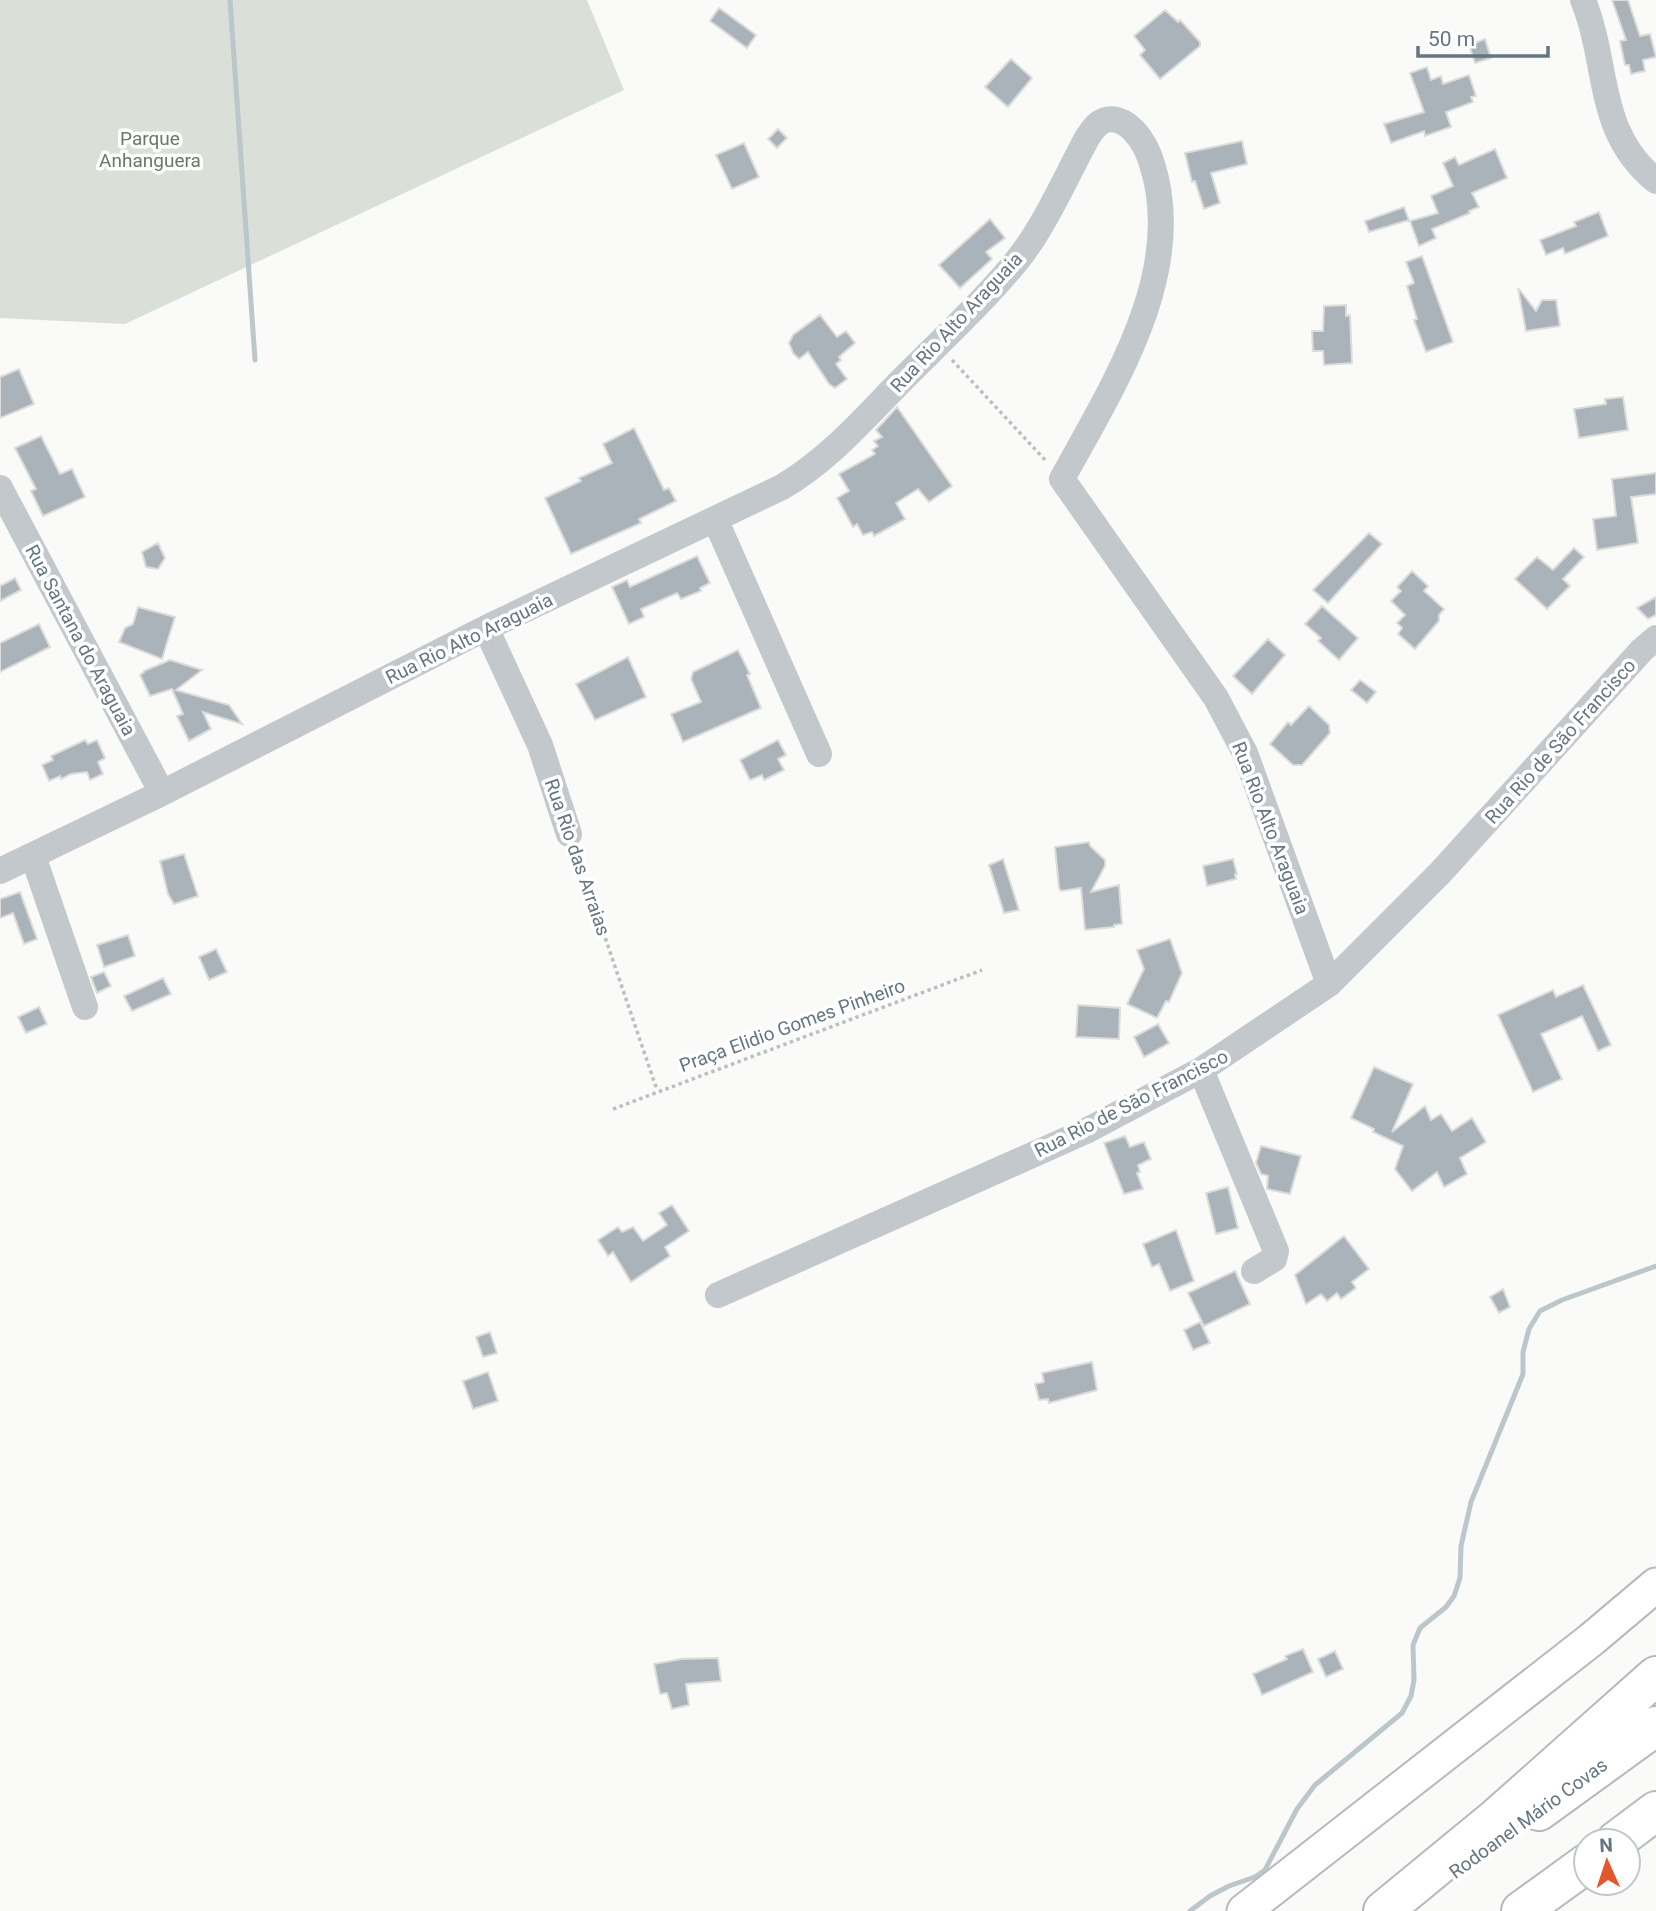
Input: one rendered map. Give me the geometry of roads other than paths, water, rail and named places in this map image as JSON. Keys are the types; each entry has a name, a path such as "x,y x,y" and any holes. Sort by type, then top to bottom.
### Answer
{"highway":[{"path":"1383,1911 1495,1819 1656,1676"},
{"name":"Rodoanel Mário Covas","path":"1400,1911 1656,1726"},
{"path":"1635,1827 1656,1811"},
{"path":"1521,1911 1572,1874"}],"main road":[{"path":"1244,1911 1592,1639 1656,1585"}],"street":[{"path":"1583,0 1598,45 1603,88 1615,126 1625,149 1656,181"},
{"name":"Rua Rio Alto Araguaia","path":"0,871 162,793 486,628 782,487 806,473 828,455 937,345 1019,258 1033,238 1094,126 1109,119 1128,126 1150,155 1161,196 1160,251 1152,289 1126,359 1062,479 1216,698 1228,720 1245,753 1272,823 1329,984"},
{"name":"Rua Santana do Araguaia","path":"0,488 162,793"},
{"path":"715,519 819,754"},
{"name":"Rua Rio das Arraias","path":"486,628 540,745 569,834"},
{"name":"Rua Rio de São Francisco","path":"718,1295 1086,1130 1201,1070 1329,984 1440,873 1642,650 1656,638"},
{"path":"33,856 85,1007"},
{"path":"1201,1070 1276,1251 1274,1259 1254,1271"}],"waterway":[{"path":"230,0 255,360"},
{"path":"1190,1911 1210,1896 1265,1870 1297,1809 1315,1785 1402,1713 1411,1696 1414,1680 1413,1645 1420,1628 1446,1607 1454,1596 1460,1578 1461,1546 1471,1502 1523,1374 1523,1352 1529,1329 1540,1311 1562,1300 1656,1266"}],"park label":[{"name":"Parque Anhanguera","path":"150,149"}]}
